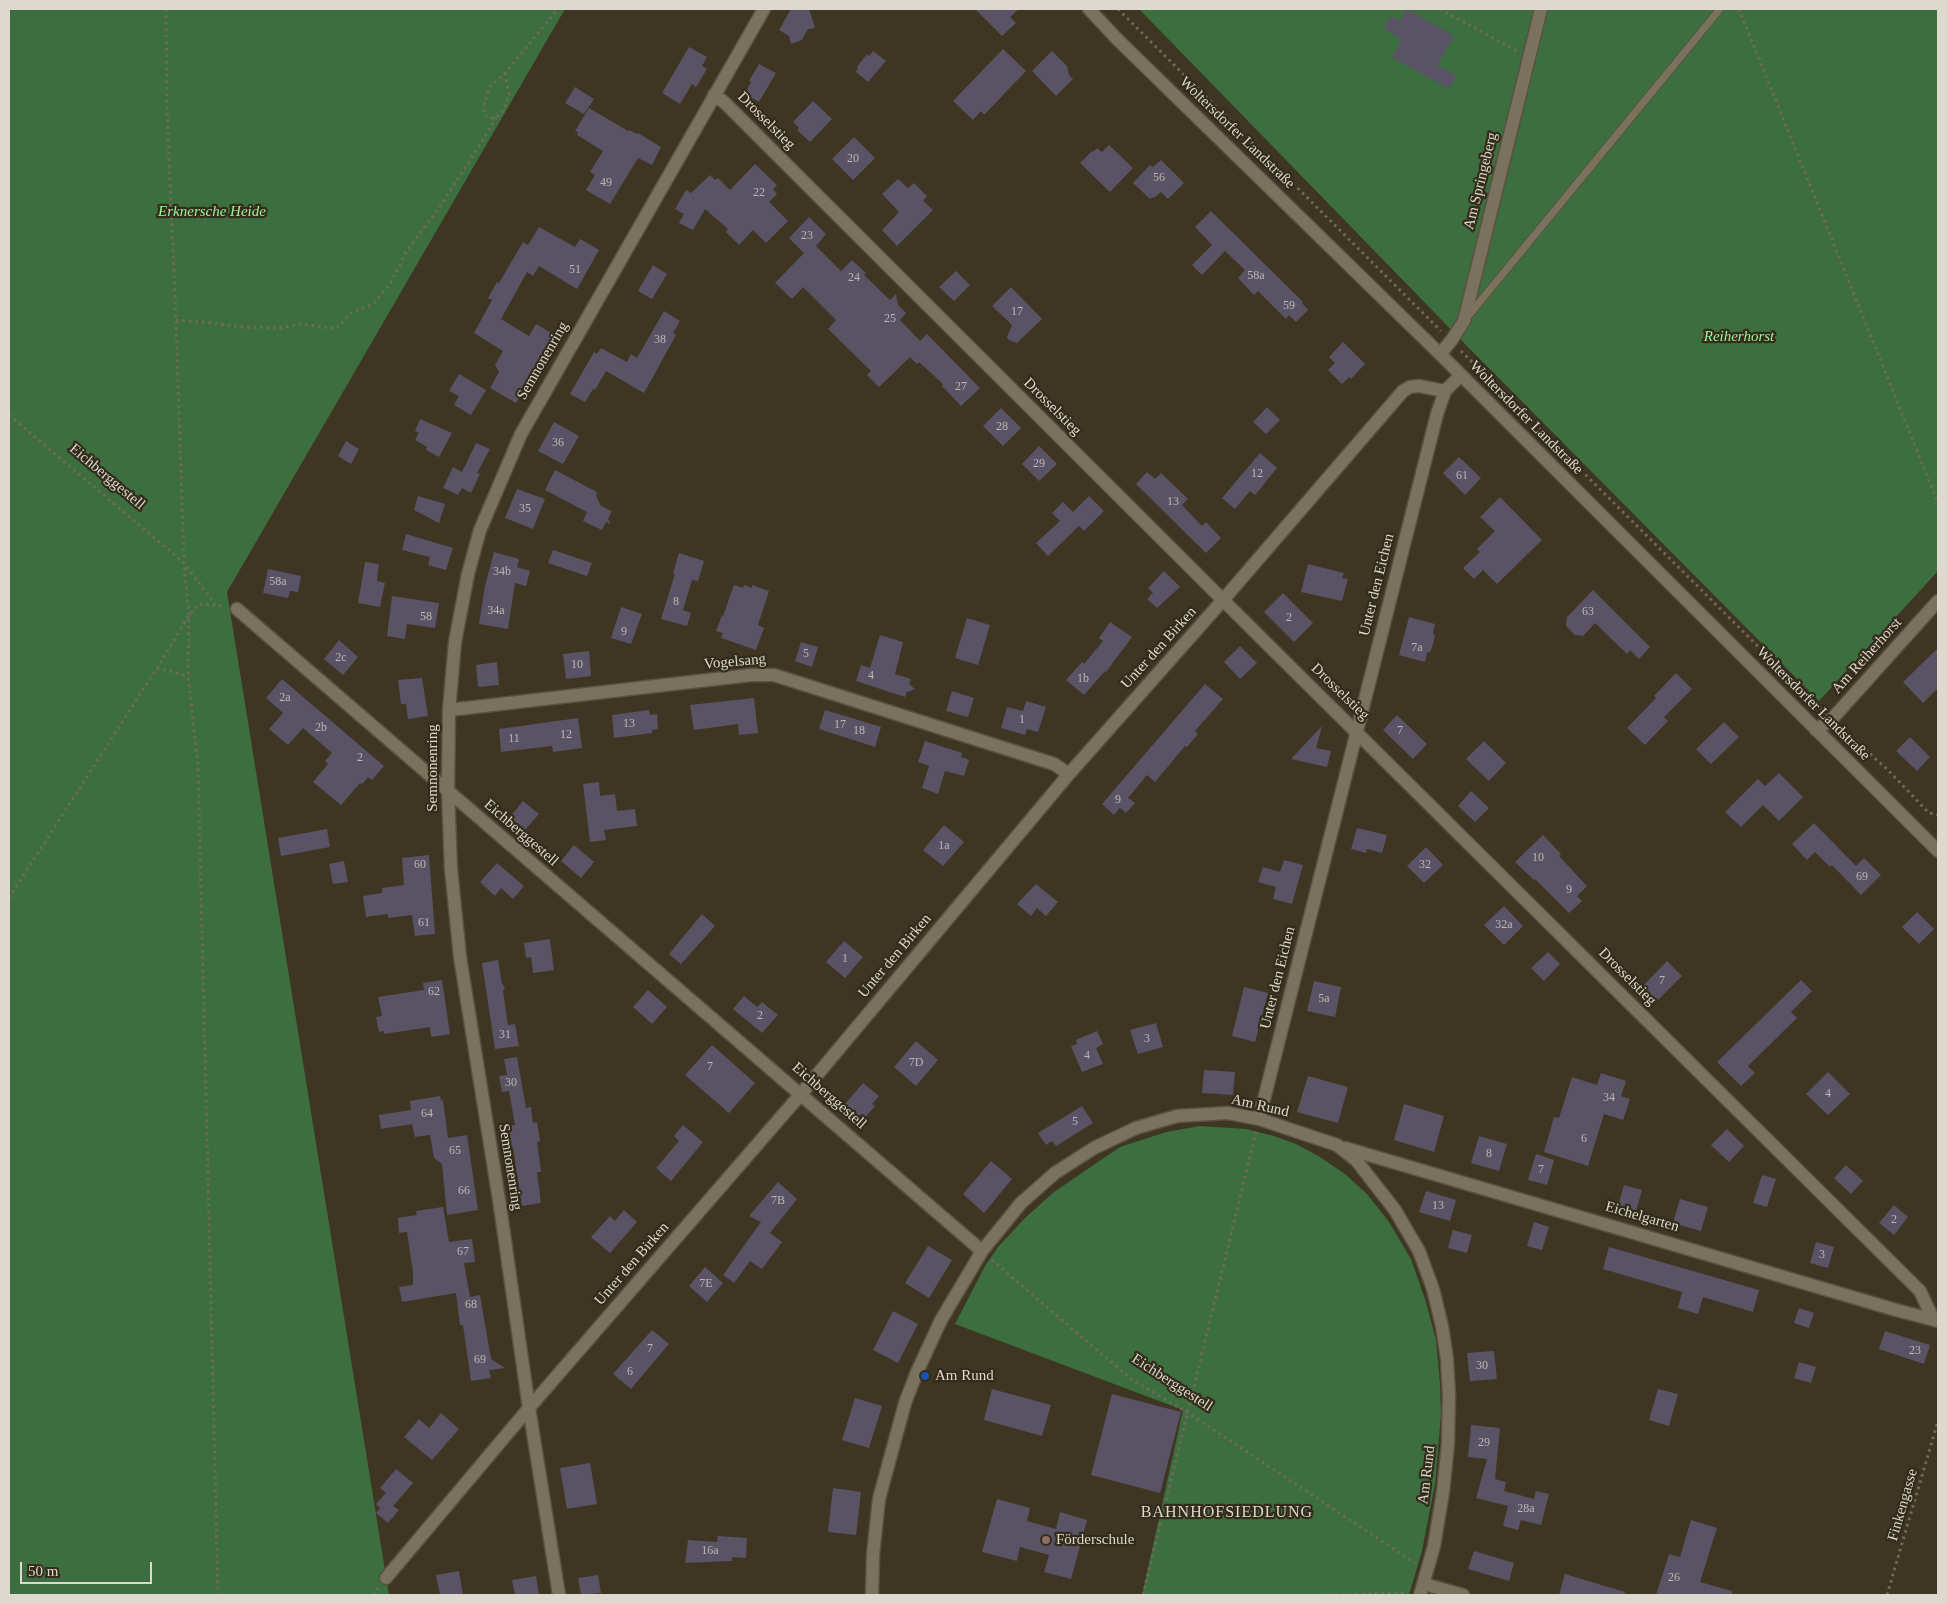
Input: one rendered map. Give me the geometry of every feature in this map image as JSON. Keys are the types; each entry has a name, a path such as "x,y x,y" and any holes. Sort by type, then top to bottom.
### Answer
{"street":[{"name":"Semnonenring","path":"559,1595 529,1408 500,1206 460,962 450,869 448,791 449,710 458,625 468,574 480,530 523,428 764,9"},
{"name":"Woltersdorfer Landstraße","path":"1089,9 1116,38 1440,354 1938,851"},
{"name":"Am Springeberg","path":"1440,354 1464,321 1541,9"},
{"name":"Drosselstieg","path":"714,95 724,102 1920,1291 1936,1320"},
{"name":"Unter den Eichen","path":"1259,1119 1435,424 1446,391 1460,376"},
{"name":"Unter den Birken","path":"386,1578 529,1408 801,1094 1069,774 1403,392 1410,387 1419,386 1446,391"},
{"name":"Am Reiherhorst","path":"1816,730 1832,719 1938,601"},
{"name":"Eichberggestell","path":"237,609 982,1251"},
{"name":"Vogelsang","path":"449,710 751,675 774,675 1054,764 1069,774"},
{"name":"Am Rund","path":"872,1595 873,1555 879,1499 905,1403 916,1372 941,1320 982,1251 1021,1203 1055,1173 1094,1148 1136,1128 1177,1116 1228,1113 1259,1119 1337,1145 1356,1160 1395,1210 1419,1251 1433,1289 1442,1326 1447,1359 1449,1395 1448,1444 1443,1492 1428,1570 1422,1590"},
{"name":"Eichelgarten","path":"1337,1145 1896,1310 1936,1320"},
{"path":"1422,1590 1463,1595"}],"lane":[{"path":"1464,321 1720,9"}],"path":[{"path":"166,9 167,111 184,563 189,615 188,676 198,765 218,1595"},
{"path":"496,118 488,118 484,114 484,103 490,87 505,73 558,9"},
{"path":"1118,9 1832,719 1887,769 1929,813 1938,815"},
{"path":"1440,9 1529,58"},
{"path":"1739,9 1938,503"},
{"path":"176,320 241,327 279,328 303,324 336,329 350,313 373,304 390,284 406,252 482,144 496,118 504,110 509,94 505,73"},
{"name":"Eichberggestell","path":"9,415 184,563 215,604"},
{"path":"9,898 189,615 199,604 215,604 237,609"},
{"path":"157,668 188,676"},
{"path":"1143,1595 1259,1119"},
{"name":"Eichberggestell","path":"982,1251 1131,1379 1188,1413 1428,1570"},
{"name":"Finkengasse","path":"1887,1595 1938,1421"},
{"path":"1323,1595 1406,1593 1412,1595"}],"green space":[{"name":"Erknersche Heide","path":"9,9 565,9 227,592 389,1595 9,1595"},
{"name":"Reiherhorst","path":"1139,9 1938,9 1938,571 1819,701 1467,346"},
{"path":"1200,1126 1246,1129 1274,1136 1296,1144 1320,1157 1345,1174 1367,1194 1389,1222 1411,1259 1426,1302 1436,1340 1441,1415 1435,1484 1422,1551 1409,1595 1142,1595 1183,1410 955,1324 985,1266 998,1247 1025,1218 1054,1192 1120,1147 1166,1132"}],"building":[{"path":"791,9 809,9 815,28 808,29 802,40 791,44 789,36 779,30"},
{"path":"975,9 1019,9 1010,17 1016,23 1002,36"},
{"path":"1407,9 1454,36 1437,65 1456,76 1449,89 1392,57 1402,39 1384,29 1391,16 1400,21"},
{"path":"689,47 707,57 702,66 707,69 696,87 692,84 680,104 662,93"},
{"path":"1003,49 1026,71 984,115 981,111 973,120 953,101"},
{"path":"873,51 886,61 868,82 856,72 857,67 867,54 869,56"},
{"path":"1052,51 1067,66 1069,75 1073,79 1056,96 1032,71"},
{"path":"759,64 776,73 759,102 745,94 751,82 749,81"},
{"path":"575,87 594,99 584,114 565,103"},
{"path":"813,101 832,119 810,142 797,130 799,128 793,122"},
{"path":"589,108 628,131 638,133 661,147 652,165 638,158 610,204 586,190 595,175 590,172 603,151 577,135 578,132 575,131"},
{"path":"854,137 875,158 853,180 832,159"},
{"path":"1109,145 1133,168 1110,192 1080,163 1092,151 1097,148 1102,152"},
{"path":"1161,160 1184,183 1168,199 1161,192 1150,199 1133,183 1150,165 1153,167"},
{"path":"755,164 777,185 773,189 777,194 769,202 788,221 766,243 753,230 739,245 726,232 728,229 705,209 693,230 679,223 684,214 675,209 686,190 691,193 710,175 715,180 718,178 730,190"},
{"path":"898,179 908,188 914,183 927,196 923,201 933,210 897,246 882,230 899,212 882,194"},
{"path":"1211,211 1303,302 1308,310 1296,322 1289,315 1286,319 1258,291 1254,295 1238,278 1245,270 1225,251 1202,275 1192,265 1212,245 1195,227"},
{"path":"809,217 826,234 816,246 841,271 852,260 866,273 864,275 890,300 896,294 898,305 906,313 900,320 920,341 927,334 980,388 961,406 942,386 943,384 919,362 917,364 910,357 879,387 867,375 871,371 828,329 836,320 803,287 792,299 775,283 804,253 789,238"},
{"path":"539,227 575,247 580,239 599,250 577,289 539,266 533,276 527,272 501,319 529,336 536,324 556,336 516,403 490,388 499,372 495,365 503,351 474,333 492,300 488,298 497,282 499,283 523,242 528,245"},
{"path":"653,265 667,274 652,299 638,291"},
{"path":"956,271 970,285 954,301 939,287"},
{"path":"1011,287 1042,319 1017,343 1009,340 1007,337 1012,325 992,306"},
{"path":"664,311 680,321 673,333 676,335 644,393 606,371 595,390 593,389 585,402 570,394 594,352 597,354 601,348 627,362 631,354 637,358"},
{"path":"1343,342 1365,364 1351,379 1349,377 1342,384 1328,370 1335,363 1329,357"},
{"path":"459,374 486,390 471,415 454,405 459,396 449,391"},
{"path":"1267,407 1280,420 1266,434 1253,422"},
{"path":"1001,408 1021,428 1003,446 983,426"},
{"path":"420,419 452,433 439,457 426,450 427,447 415,440 419,433 415,431"},
{"path":"554,422 579,436 563,464 538,451"},
{"path":"346,441 359,449 351,464 338,456"},
{"path":"476,443 490,449 477,473 480,474 471,493 462,488 458,495 443,488 453,467 462,472"},
{"path":"1039,446 1057,464 1039,481 1022,464"},
{"path":"1260,453 1277,468 1255,495 1250,491 1235,509 1222,498"},
{"path":"1459,457 1481,478 1465,495 1443,473"},
{"path":"555,470 597,492 596,496 601,506 612,511 608,519 611,524 606,522 602,530 583,521 587,512 545,490"},
{"path":"1147,472 1155,479 1161,473 1188,499 1182,505 1202,526 1206,522 1221,538 1206,553 1136,484"},
{"path":"517,489 545,499 533,529 505,518"},
{"path":"418,496 445,504 439,523 414,510"},
{"path":"1089,496 1104,511 1084,531 1079,526 1048,556 1036,543 1060,521 1052,513 1063,502 1073,512"},
{"path":"1500,497 1542,540 1497,584 1483,570 1474,579 1463,568 1480,552 1477,549 1495,531 1480,517"},
{"path":"406,534 453,548 446,570 428,565 430,557 402,550"},
{"path":"553,550 592,563 587,576 548,563"},
{"path":"494,552 519,559 517,567 530,571 526,586 515,583 508,629 479,624 485,586"},
{"path":"679,553 704,561 698,581 692,580 683,610 691,613 687,626 661,619 675,574 673,573"},
{"path":"365,562 379,564 377,581 385,583 380,607 358,603"},
{"path":"1308,564 1344,573 1342,578 1348,579 1342,601 1301,592"},
{"path":"268,569 301,576 298,592 290,591 288,598 263,593"},
{"path":"1164,571 1180,587 1157,608 1147,599 1153,593 1148,588"},
{"path":"734,585 743,588 744,585 752,588 752,585 769,591 758,625 764,628 756,650 721,638 723,633 716,631"},
{"path":"1593,590 1650,647 1639,659 1630,650 1627,654 1595,623 1583,636 1575,635 1566,626 1567,617"},
{"path":"1283,593 1313,623 1294,642 1264,612"},
{"path":"392,596 439,603 435,628 407,624 405,639 387,636"},
{"path":"621,607 642,614 631,644 611,638"},
{"path":"1409,617 1435,624 1433,633 1435,636 1431,651 1427,653 1425,662 1399,655"},
{"path":"967,618 990,625 978,665 955,658"},
{"path":"1110,622 1132,637 1106,672 1084,695 1066,680 1082,662 1084,664 1103,641 1099,638"},
{"path":"880,635 903,642 895,674 911,679 909,684 915,689 907,692 905,697 856,681 861,665 870,668"},
{"path":"339,640 358,657 343,675 324,659"},
{"path":"801,642 818,647 812,667 795,661"},
{"path":"1240,646 1257,663 1240,679 1224,662"},
{"path":"1938,648 1938,688 1923,703 1903,682"},
{"path":"589,651 591,676 566,679 563,654"},
{"path":"497,662 499,685 478,687 476,665"},
{"path":"1676,673 1692,689 1664,717 1668,721 1645,745 1627,728 1656,698 1654,696"},
{"path":"422,678 428,716 408,719 406,704 401,704 398,680"},
{"path":"282,679 384,766 372,780 368,777 362,784 360,783 341,805 313,782 328,764 325,761 332,753 303,728 288,745 269,729 283,713 266,698"},
{"path":"1205,684 1223,699 1195,731 1198,734 1187,747 1185,746 1155,782 1147,775 1128,798 1135,803 1126,813 1120,808 1114,815 1102,804"},
{"path":"952,691 974,698 968,717 946,711"},
{"path":"754,698 758,733 739,735 738,724 694,730 690,705"},
{"path":"1026,701 1046,707 1038,732 1027,729 1025,735 1001,728 1007,707 1023,711"},
{"path":"649,710 650,715 657,714 658,729 652,730 652,733 614,738 612,715"},
{"path":"825,710 881,727 875,747 819,729"},
{"path":"1397,715 1427,744 1413,759 1383,730"},
{"path":"578,718 582,748 553,752 552,746 501,752 499,729"},
{"path":"1724,722 1739,737 1711,764 1696,749"},
{"path":"1322,726 1316,748 1331,751 1327,767 1291,759"},
{"path":"1910,737 1930,757 1917,771 1896,751"},
{"path":"925,741 962,753 961,757 969,760 964,776 945,771 938,794 922,788 929,766 918,762"},
{"path":"1484,741 1506,763 1489,781 1466,759"},
{"path":"1779,773 1803,797 1779,821 1763,805 1741,827 1725,812 1758,779 1765,786"},
{"path":"599,782 600,796 615,794 617,811 635,809 637,826 604,830 606,840 590,842 583,784"},
{"path":"1471,791 1489,808 1475,822 1458,806"},
{"path":"523,801 539,814 525,830 510,817"},
{"path":"1814,823 1856,866 1864,858 1881,875 1861,895 1832,865 1830,867 1815,852 1807,860 1792,844"},
{"path":"944,825 964,842 943,866 923,850"},
{"path":"1357,828 1387,835 1382,853 1367,849 1366,853 1351,849"},
{"path":"327,829 330,847 281,856 278,838"},
{"path":"1543,835 1561,854 1559,856 1587,886 1577,896 1582,901 1569,913 1515,862"},
{"path":"574,845 594,862 581,878 561,861"},
{"path":"1426,847 1443,865 1424,883 1407,866"},
{"path":"429,855 435,934 415,936 412,915 388,918 388,914 366,917 363,896 382,893 382,888 404,885 402,858"},
{"path":"1284,860 1303,865 1292,904 1273,899 1276,887 1258,882 1263,867 1280,872"},
{"path":"344,861 348,882 333,884 329,864"},
{"path":"497,863 524,886 513,899 501,888 495,896 480,882"},
{"path":"1036,884 1058,902 1046,916 1037,908 1031,916 1017,904"},
{"path":"1504,906 1523,926 1504,945 1484,925"},
{"path":"1917,912 1934,929 1919,944 1902,927"},
{"path":"702,914 715,926 681,964 669,954"},
{"path":"550,939 554,970 533,973 531,957 526,958 524,943"},
{"path":"844,941 863,957 845,978 826,962"},
{"path":"1548,952 1560,964 1544,981 1531,968"},
{"path":"498,960 502,984 505,987 503,991 508,1025 515,1024 519,1046 495,1049 482,963"},
{"path":"1667,961 1682,976 1657,1001 1642,987"},
{"path":"442,980 450,1034 431,1037 430,1027 384,1034 384,1031 379,1032 376,1017 382,1016 378,997 424,990 423,983"},
{"path":"1801,980 1812,991 1791,1012 1797,1018 1748,1066 1755,1073 1741,1086 1717,1062"},
{"path":"1314,981 1341,987 1335,1017 1307,1011"},
{"path":"1244,987 1268,993 1255,1042 1232,1036"},
{"path":"648,990 667,1007 652,1024 633,1007"},
{"path":"744,996 757,1007 762,1002 778,1015 762,1033 733,1009"},
{"path":"1156,1023 1163,1047 1138,1054 1130,1030"},
{"path":"1097,1031 1103,1044 1096,1048 1103,1064 1082,1072 1071,1046 1077,1044 1076,1040"},
{"path":"916,1041 938,1060 916,1086 894,1067"},
{"path":"712,1045 755,1083 729,1113 685,1075"},
{"path":"517,1057 526,1108 531,1107 533,1123 537,1122 540,1141 537,1142 541,1172 537,1172 541,1203 522,1206 513,1147 510,1147 507,1126 515,1125 509,1091 502,1092 499,1076 507,1075 504,1059"},
{"path":"1204,1070 1235,1072 1233,1095 1202,1093"},
{"path":"1828,1072 1850,1094 1828,1115 1806,1094"},
{"path":"1601,1073 1626,1081 1621,1096 1630,1099 1623,1120 1604,1114 1588,1166 1544,1152 1554,1117 1559,1118 1572,1077 1597,1085"},
{"path":"1308,1076 1348,1087 1338,1123 1297,1112"},
{"path":"863,1083 879,1096 872,1104 875,1106 863,1120 845,1104"},
{"path":"440,1096 441,1101 443,1100 448,1138 467,1135 478,1210 447,1215 442,1164 434,1158 430,1135 415,1137 412,1124 381,1129 379,1115 411,1110 410,1101"},
{"path":"1404,1104 1444,1116 1434,1152 1394,1140"},
{"path":"1082,1106 1093,1123 1056,1146 1052,1141 1046,1145 1038,1133"},
{"path":"683,1125 703,1142 671,1181 656,1168 679,1141 674,1136"},
{"path":"1727,1129 1744,1146 1729,1162 1711,1145"},
{"path":"1479,1136 1507,1144 1499,1171 1471,1163"},
{"path":"1536,1154 1554,1160 1547,1185 1528,1180"},
{"path":"991,1161 1012,1179 984,1213 963,1194"},
{"path":"1846,1165 1863,1181 1851,1194 1834,1178"},
{"path":"1762,1175 1776,1179 1767,1207 1753,1203"},
{"path":"778,1182 797,1199 770,1233 782,1242 762,1269 750,1261 734,1283 723,1275 761,1222 749,1216"},
{"path":"1624,1185 1642,1190 1636,1211 1618,1206"},
{"path":"1426,1191 1456,1200 1450,1221 1419,1212"},
{"path":"1680,1199 1708,1207 1701,1231 1673,1223"},
{"path":"1894,1205 1908,1217 1894,1235 1879,1223"},
{"path":"443,1207 449,1242 472,1239 475,1262 464,1263 470,1297 480,1295 491,1359 505,1368 489,1370 491,1378 471,1381 463,1325 460,1325 456,1293 402,1302 399,1287 413,1285 413,1272 407,1232 399,1233 398,1218 417,1215 416,1211"},
{"path":"624,1210 637,1222 610,1253 591,1237 610,1216 615,1221"},
{"path":"1534,1222 1549,1227 1542,1250 1527,1246"},
{"path":"1453,1230 1472,1235 1467,1253 1448,1248"},
{"path":"1816,1242 1834,1247 1828,1268 1810,1263"},
{"path":"928,1246 952,1260 929,1298 905,1283"},
{"path":"1609,1247 1759,1290 1753,1312 1703,1297 1698,1314 1678,1308 1682,1292 1603,1269"},
{"path":"705,1267 723,1283 707,1302 689,1286"},
{"path":"1799,1308 1814,1313 1809,1328 1794,1323"},
{"path":"893,1311 918,1324 898,1363 873,1350"},
{"path":"652,1330 669,1344 631,1389 613,1374"},
{"path":"1885,1331 1930,1345 1924,1364 1879,1349"},
{"path":"1494,1351 1497,1379 1470,1381 1467,1353"},
{"path":"1799,1362 1816,1367 1811,1383 1794,1378"},
{"path":"992,1389 1051,1405 1042,1436 984,1420"},
{"path":"1658,1389 1678,1394 1669,1426 1649,1420"},
{"path":"1112,1394 1181,1412 1160,1493 1091,1475"},
{"path":"855,1398 882,1406 869,1448 842,1440"},
{"path":"441,1413 459,1429 432,1460 404,1437 419,1419 429,1428"},
{"path":"1471,1425 1500,1428 1495,1479 1506,1482 1504,1491 1534,1499 1536,1491 1549,1494 1541,1525 1521,1520 1518,1530 1503,1526 1508,1506 1476,1498 1487,1459 1468,1457"},
{"path":"590,1463 597,1504 567,1509 560,1468"},
{"path":"396,1469 413,1483 393,1506 399,1510 388,1523 376,1513 380,1508 376,1504 386,1493 380,1488"},
{"path":"833,1488 861,1492 856,1535 828,1532"},
{"path":"997,1499 1030,1508 1027,1521 1056,1529 1060,1512 1087,1520 1071,1579 1044,1572 1049,1555 1020,1547 1017,1561 982,1552"},
{"path":"1691,1520 1717,1528 1700,1582 1732,1591 1732,1595 1656,1595 1669,1554 1680,1557"},
{"path":"718,1536 747,1538 746,1558 732,1557 732,1561 685,1563 688,1540 717,1542"},
{"path":"1474,1551 1514,1563 1509,1581 1468,1569"},
{"path":"459,1571 463,1595 440,1595 436,1575"},
{"path":"1565,1574 1625,1592 1624,1595 1559,1595"},
{"path":"598,1575 601,1593 581,1595 578,1578"},
{"path":"536,1576 539,1595 515,1595 512,1580"}],"place":[{"name":"Am Rund","path":"925,1376"},
{"name":"Förderschule","path":"1046,1540"}],"district":[{"name":"BAHNHOFSIEDLUNG","path":"1227,1513"}]}
